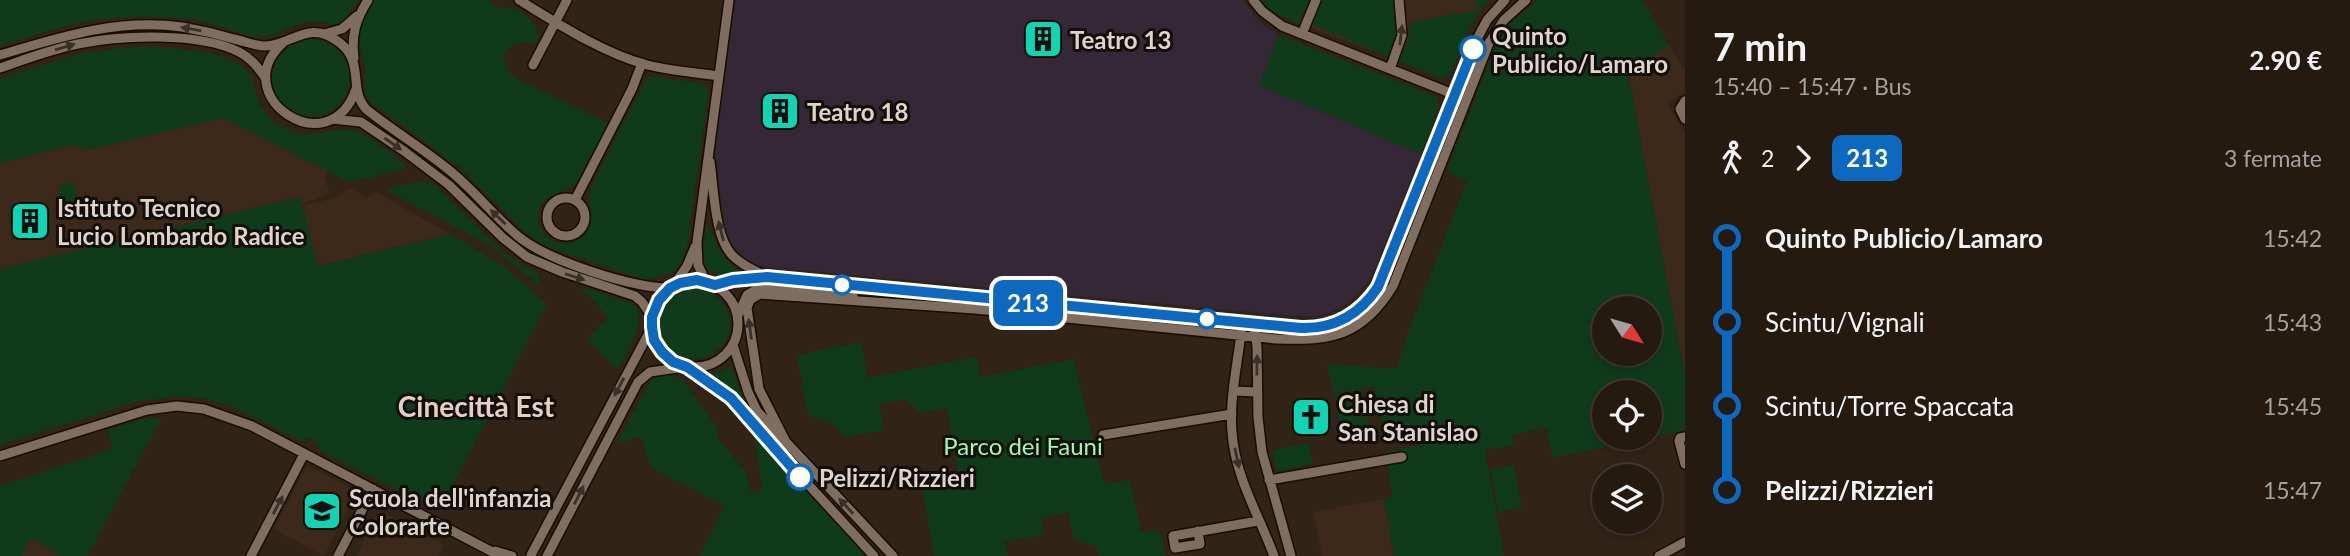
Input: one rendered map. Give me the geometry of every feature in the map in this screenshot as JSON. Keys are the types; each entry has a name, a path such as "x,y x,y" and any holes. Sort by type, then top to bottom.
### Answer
{"street":[{"path":"368,0 353,33 356,88 366,109 450,171 515,233 556,258 649,288 672,287 689,281 710,283 767,277 1301,328 1322,327 1346,318 1369,300 1382,279 1483,26 1505,0"},
{"path":"519,0 580,36 642,63 719,76"},
{"path":"533,65 567,0"},
{"path":"729,0 697,242 698,265 710,283 729,296 738,315"},
{"path":"1253,0 1275,22 1461,97 1464,106"},
{"path":"1303,34 1316,0"},
{"path":"1390,69 1403,31 1399,0"},
{"path":"547,556 638,382 650,372 700,367 713,364 724,357 733,345 738,331 738,315 747,295 761,287 828,293 865,300 1240,336 1324,339 1353,328 1373,314 1393,286 1495,32 1526,0"},
{"path":"0,55 74,33 134,25 182,27 269,45 304,33 323,34 344,28 359,15"},
{"path":"323,34 345,47 355,63"},
{"path":"0,68 81,43 153,37 193,41 235,50 253,62 266,79"},
{"path":"286,40 270,58 266,79 272,101 288,117 311,124 332,118 363,122 449,185 503,238 527,257 562,272 635,296 642,302 652,322 654,340 662,352 673,362 687,367 731,398 874,556"},
{"path":"575,200 630,94 642,63"},
{"path":"332,118 348,104 356,88"},
{"path":"1685,101 1680,109 1685,119"},
{"path":"709,149 723,242 729,253 739,262 767,277"},
{"path":"557,200 575,200 584,209 582,227 573,235 560,235 548,222 549,209 557,200"},
{"path":"532,556 652,322 659,300 687,266 697,242"},
{"path":"785,440 762,396 747,308 750,300 763,294 854,302 865,300"},
{"path":"1242,323 1232,434 1241,478 1274,554 1290,552 1269,480 1259,430 1258,347 1254,324"},
{"path":"733,345 752,402 771,426 893,556"},
{"path":"738,361 755,365"},
{"path":"1234,391 1257,392"},
{"path":"0,456 132,414 177,406 204,409 252,426 496,553 512,556"},
{"path":"1103,435 1232,414"},
{"path":"762,435 771,426"},
{"path":"1685,437 1679,441 1685,464"},
{"path":"251,556 304,454"},
{"path":"1269,480 1402,457"},
{"path":"338,556 373,489"},
{"path":"1198,531 1258,521"},
{"path":"1658,556 1684,541"}],"shaded area":[{"path":"735,0 1242,0 1262,24 1279,35 1259,85 1421,154 1370,280 1348,303 1316,316 757,266 732,249 724,232 715,149"},
{"path":"1261,0 1476,0 1477,10 1451,73 1442,79 1299,24 1272,11"},
{"path":"1669,45 1685,71 1685,92 1667,104 1685,133 1685,377 1628,72"},
{"path":"223,117 328,171 324,177 330,194 302,204 300,197 0,269 0,163 73,145 90,150"},
{"path":"354,188 366,199 376,192 450,234 317,266 303,206 341,196 346,190"},
{"path":"307,465 357,491 324,556 274,529"},
{"path":"1384,499 1394,556 1322,556 1313,512"},
{"path":"379,511 445,545 439,556 356,556"},
{"path":"30,537 62,556 21,556"}],"green space":[{"path":"0,0 359,0 344,20 338,23 302,23 267,37 248,35 194,20 137,17 85,22 0,46"},
{"path":"374,0 489,0 497,8 520,11 537,30 538,40 536,43 516,44 509,48 503,57 509,72 515,78 608,123 577,181 568,189 551,195 539,209 540,228 554,241 571,243 580,239 590,227 592,185 648,76 705,85 708,97 686,253 676,271 646,280 547,247 527,234 458,166 368,100 365,92 365,69 357,36"},
{"path":"1261,0 1309,0 1299,24 1272,11"},
{"path":"1321,0 1393,0 1398,25 1388,56 1311,24"},
{"path":"1476,0 1489,0 1479,11 1466,34 1451,73 1442,79 1399,61 1409,39 1409,23 1477,10"},
{"path":"1538,0 1642,0 1669,45 1628,73 1685,377 1685,430 1662,435 1662,380 1592,380 1592,450 1553,458 1546,428 1512,435 1514,445 1485,450 1504,556 1394,556 1384,499 1393,496 1385,452 1429,443 1427,431 1385,437 1375,386 1333,393 1327,364 1397,369 1405,340 1467,181 1447,171 1497,43 1509,25"},
{"path":"1279,35 1437,97 1439,107 1421,154 1259,85"},
{"path":"311,39 326,42 338,51 347,63 350,78 347,93 338,105 326,114 311,117 296,114 284,105 275,93 272,78 275,63 284,51 296,42"},
{"path":"145,47 202,52 231,60 251,75 263,108 271,119 282,127 306,134 342,129 357,132 379,144 406,168 347,181 223,118 89,150 73,145 0,163 0,79 77,54"},
{"path":"416,182 436,186 504,253 538,274 540,286 492,247 385,189"},
{"path":"74,183 80,211 64,214 58,186"},
{"path":"300,197 318,266 450,234 501,264 547,304 439,512 319,450 319,445 309,438 299,440 231,406 206,399 178,396 135,402 0,445 0,269"},
{"path":"707,222 721,254 739,272 720,275 704,268"},
{"path":"585,288 633,304 639,311 637,332 618,370 587,339 608,318 590,296 582,293"},
{"path":"695,289 720,299 730,324 720,349 695,359 670,349 660,324 670,299"},
{"name":"Parco dei Fauni","path":"862,342 867,378 976,357 980,377 1074,359 1104,484 1130,480 1142,533 1160,530 1166,556 1098,556 1097,547 1074,540 1068,512 1041,518 1044,535 1005,541 1008,556 934,556 922,487 959,478 947,408 920,413 905,399 879,404 884,430 845,437 831,422 808,416 797,355"},
{"path":"731,366 742,395 766,428 738,398 708,378"},
{"path":"664,374 680,378 687,386 715,425 720,441 746,472 751,493 762,490 754,432 867,556 699,556 725,506 651,467 642,440 638,437 616,444 651,380"},
{"path":"1362,389 1371,436 1342,442 1334,394"},
{"path":"162,417 87,556 62,556 31,538 21,556 0,556 0,486 113,449 108,430 143,419"},
{"path":"1309,443 1313,464 1276,471 1272,450"},
{"path":"1514,465 1522,508 1498,512 1491,469"}],"bus line":[{"name":"213","path":"800,477 731,398 687,367 673,362 662,352 654,340 652,317 654,308 670,288 697,280 715,285 745,278 767,277 975,299 1301,328 1330,325 1362,307 1378,287 1473,49"}],"place":[{"name":"Teatro 13","path":"1043,39"},
{"name":"Quinto Publicio/Lamaro","path":"1473,49"},
{"name":"Teatro 18","path":"780,111"},
{"name":"Istituto Tecnico Lucio Lombardo Radice","path":"30,221"},
{"name":"Chiesa di San Stanislao","path":"1311,417"},
{"name":"Pelizzi/Rizzieri","path":"800,477"},
{"name":"Scuola dell'infanzia Colorarte","path":"322,511"}],"district":[{"name":"Cinecittà Est","path":"476,406"}]}
